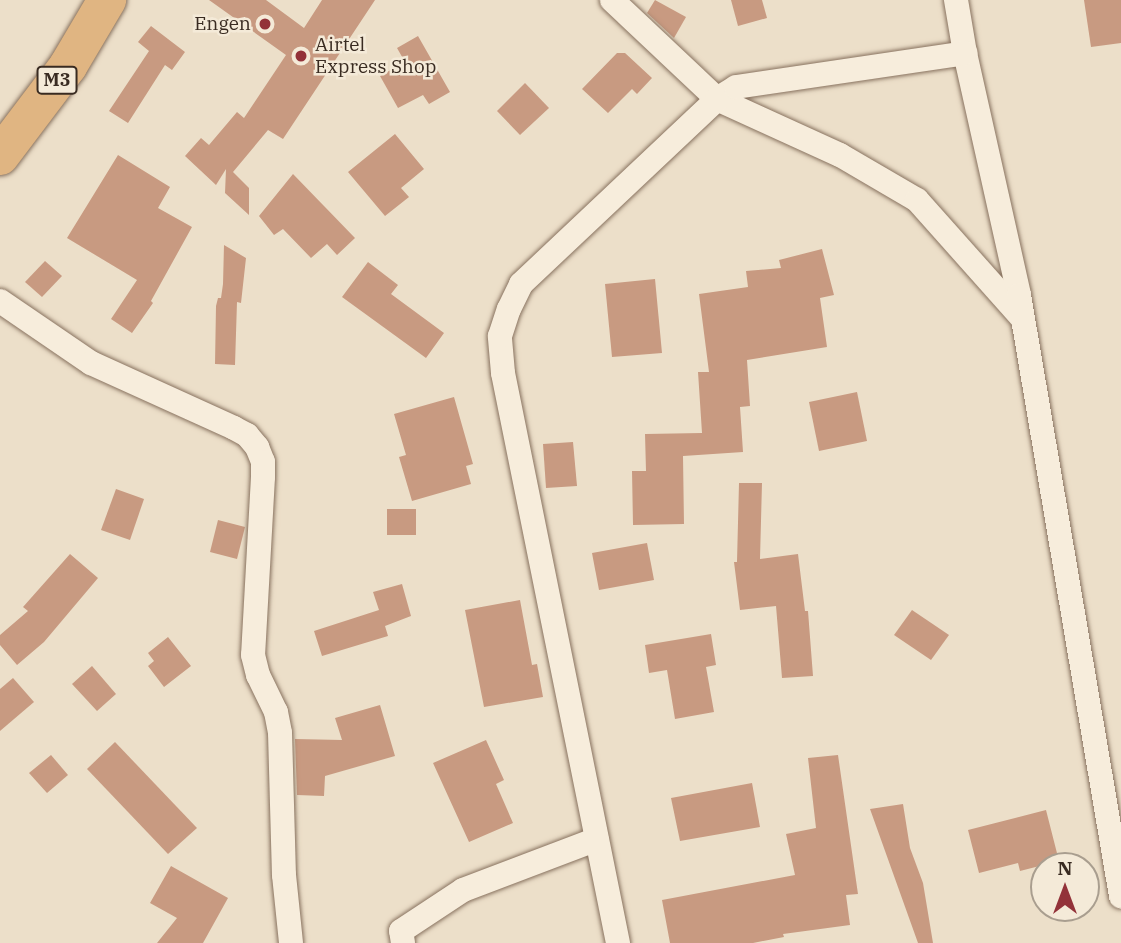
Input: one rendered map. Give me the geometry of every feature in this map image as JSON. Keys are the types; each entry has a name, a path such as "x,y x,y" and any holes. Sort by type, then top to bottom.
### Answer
{"highway":[{"name":"M3","path":"0,156 68,66 107,0"}],"street":[{"path":"612,0 717,99 839,155 917,200 1023,318"},
{"path":"956,0 965,54 1023,318 1121,896"},
{"path":"618,943 506,387 500,336 521,284 717,99 736,87 965,54"},
{"path":"0,301 91,363 234,428 247,435 257,447 263,462 263,477 253,654 258,675 276,712 280,733 284,875 291,943"},
{"path":"402,943 401,932 463,890 597,839"}],"building":[{"path":"209,0 266,0 304,28 322,0 375,0 283,139 268,130 233,172 249,188 249,215 225,193 226,169 216,185 185,156 201,138 209,145 237,112 244,118 286,55"},
{"path":"655,0 686,17 674,38 647,13"},
{"path":"731,0 762,0 767,18 738,26"},
{"path":"1084,0 1121,0 1121,43 1091,47"},
{"path":"151,26 185,52 172,70 165,65 128,123 109,111 149,51 138,42"},
{"path":"418,36 450,92 429,104 423,95 398,108 380,76 405,62 397,48"},
{"path":"617,53 625,53 652,78 637,94 632,89 608,113 582,89"},
{"path":"525,83 549,108 520,135 497,111"},
{"path":"395,134 424,169 401,188 409,197 385,216 348,172"},
{"path":"118,155 170,187 158,208 192,227 151,301 153,303 132,333 111,319 137,280 67,238"},
{"path":"293,174 355,238 337,255 327,244 311,258 283,229 274,235 259,216"},
{"path":"224,245 246,258 241,303 237,302 235,365 215,364 216,306 218,298 221,298 223,284"},
{"path":"822,249 834,295 820,298 827,347 747,360 750,406 740,407 743,452 683,456 684,524 633,525 632,471 646,471 645,434 702,433 698,372 709,372 699,294 748,287 746,271 781,268 779,260"},
{"path":"45,261 62,276 42,297 25,282"},
{"path":"368,262 398,285 391,294 444,333 426,358 342,297"},
{"path":"655,279 662,353 612,357 605,284"},
{"path":"857,392 867,441 819,451 809,402"},
{"path":"454,397 473,464 466,466 471,484 412,501 399,457 406,455 394,414"},
{"path":"573,442 577,486 546,488 543,444"},
{"path":"739,483 762,483 760,559 798,554 805,611 808,611 813,676 782,678 776,606 740,610 734,562 737,562"},
{"path":"116,489 144,499 130,540 101,530"},
{"path":"387,509 416,509 416,535 387,535"},
{"path":"218,520 245,527 237,559 210,552"},
{"path":"647,543 654,580 599,590 592,553"},
{"path":"70,554 98,578 44,642 17,665 0,645 0,635 28,611 23,607"},
{"path":"402,584 411,616 385,626 388,636 322,656 314,631 379,610 373,592"},
{"path":"520,600 532,665 537,664 543,697 484,707 465,610"},
{"path":"912,610 949,635 931,660 894,635"},
{"path":"711,634 716,665 706,667 714,712 675,719 667,670 649,673 645,645"},
{"path":"168,637 191,666 164,687 148,666 154,661 148,653"},
{"path":"92,666 116,694 97,711 72,684"},
{"path":"13,678 34,702 0,731 0,689"},
{"path":"380,705 395,756 325,776 324,796 297,795 295,739 342,740 335,718"},
{"path":"486,740 504,780 496,784 513,823 469,842 433,763"},
{"path":"115,742 197,828 168,854 87,769"},
{"path":"51,755 68,775 47,793 29,773"},
{"path":"838,755 858,894 846,895 850,925 783,934 784,937 753,943 670,943 662,900 795,875 786,834 816,828 808,758"},
{"path":"752,783 760,827 680,841 671,798"},
{"path":"903,804 910,848 923,883 933,943 918,943 870,809"},
{"path":"1046,810 1057,852 1030,852 1030,868 1020,871 1018,863 979,873 968,830"},
{"path":"171,866 228,898 203,943 157,943 177,918 150,903"}],"place":[{"name":"Engen","path":"265,24"},
{"name":"Airtel Express Shop","path":"301,56"}]}
